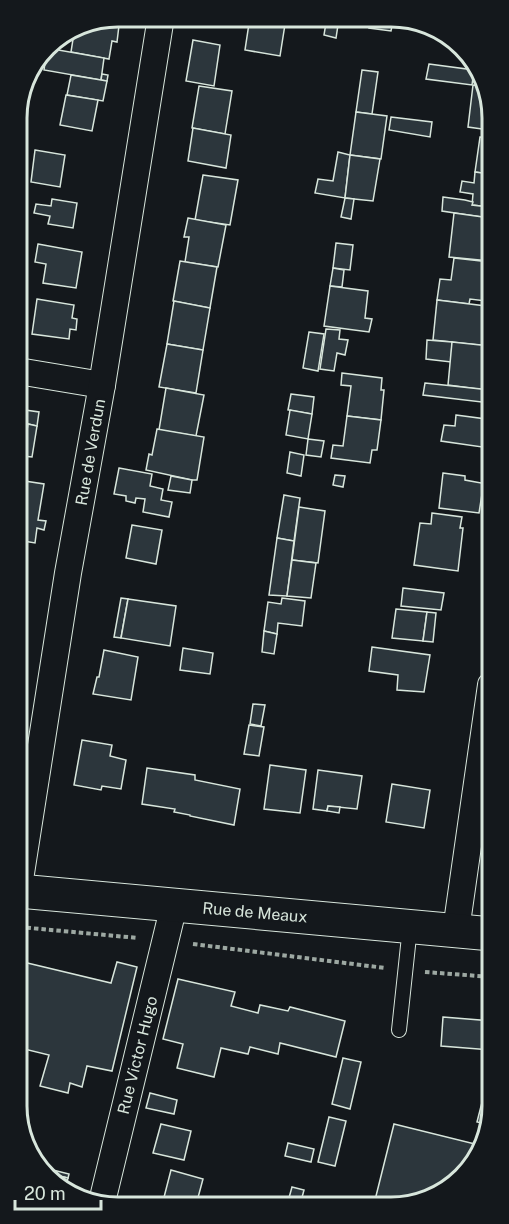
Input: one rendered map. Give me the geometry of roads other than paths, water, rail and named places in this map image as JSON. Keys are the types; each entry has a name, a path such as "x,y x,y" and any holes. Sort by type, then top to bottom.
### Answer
{"main road":[{"name":"Rue de Meaux","path":"27,892 482,933"}],"street":[{"name":"Rue de Verdun","path":"27,835 68,573 102,385 159,27"},
{"path":"27,372 102,385"},
{"path":"456,930 482,748"},
{"name":"Rue Victor Hugo","path":"104,1195 174,905"}],"lane":[{"path":"399,1030 410,927"}]}
